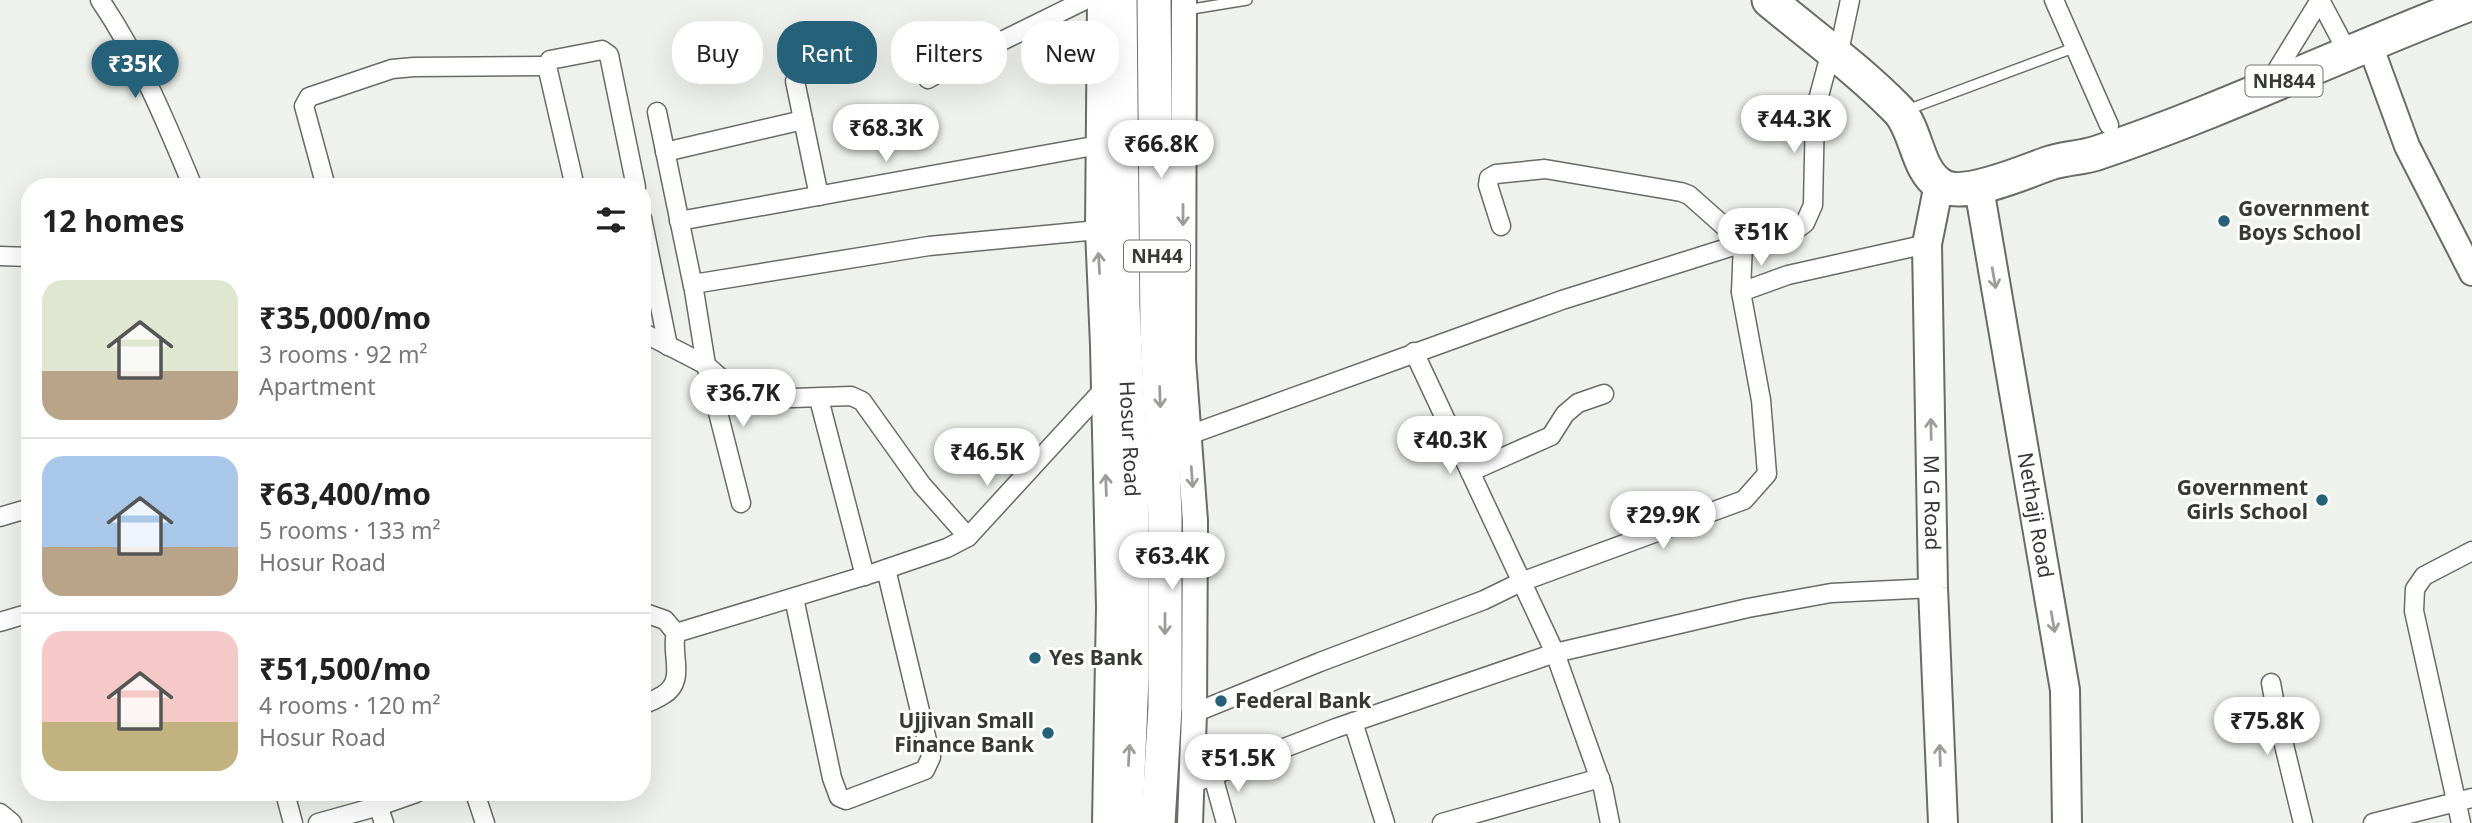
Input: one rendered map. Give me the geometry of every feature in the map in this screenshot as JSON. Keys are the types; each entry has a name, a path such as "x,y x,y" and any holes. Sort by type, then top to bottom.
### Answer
{"highway":[{"name":"NH44","path":"1115,305 1120,0"},
{"path":"1769,0 1901,112 1936,195"},
{"name":"NH44","path":"1166,324 1174,3"},
{"name":"NH844","path":"1936,195 1948,188 1981,199 2061,180 2094,154 2265,90 2472,3"},
{"path":"1875,90 1920,187 1936,195"},
{"name":"Hosur Road","path":"1115,305 1132,493 1132,676 1126,823"},
{"name":"Hosur Road","path":"1158,823 1165,707 1166,324"}],"main road":[{"name":"M G Road","path":"1936,195 1927,244 1933,588 1943,823"},
{"name":"Nethaji Road","path":"1981,199 2065,690 2067,823"}],"street":[{"path":"100,0 119,28 152,89 188,178"},
{"path":"1007,38 1085,0"},
{"path":"1100,0 1098,230 1115,305 1102,391 1109,607 1105,823"},
{"path":"1189,435 1562,300 1742,243 1792,233 1805,223 1813,205 1815,111 1850,0"},
{"path":"2054,0 2109,125"},
{"path":"2265,90 2320,0 2359,49 2472,273"},
{"path":"574,178 547,65 550,60 603,50 609,55 634,178"},
{"path":"324,178 304,106 309,97 393,69 547,65"},
{"path":"796,84 819,196"},
{"path":"657,112 693,286 706,365 741,503"},
{"path":"665,152 803,120"},
{"path":"679,221 1098,145"},
{"path":"1194,713 1484,600 1521,582 1744,500 1766,474 1762,400 1741,292 1742,243 1689,195 1545,169 1496,174 1489,178 1488,185 1501,226"},
{"path":"693,286 692,284 929,246 1098,230"},
{"path":"1741,292 1788,275 1927,244"},
{"path":"0,256 21,257"},
{"path":"651,262 668,346"},
{"path":"1166,324 1183,360 1189,435 1195,521 1194,713 1202,780 1226,823"},
{"path":"651,337 706,365 733,389 764,399 851,396 862,401 922,485 968,537"},
{"path":"1414,352 1555,653 1600,778 1610,823"},
{"path":"651,702 670,691 677,676 674,640 676,633 685,628 865,576 947,548 968,537 1102,391"},
{"path":"1470,472 1551,436 1565,414 1578,403 1604,394"},
{"path":"819,399 865,576"},
{"path":"0,517 21,511"},
{"path":"2461,823 2464,799 2414,611 2415,589 2424,576 2472,551"},
{"path":"793,598 832,778 839,797 846,800 925,770 931,757 886,569"},
{"path":"1202,780 1353,722 1555,653 1748,608 1831,593 1933,588"},
{"path":"651,615 664,620 676,633"},
{"path":"0,622 21,616"},
{"path":"2271,683 2303,823"},
{"path":"1353,722 1385,823"},
{"path":"1442,823 1600,778"},
{"path":"1189,823 1202,780"},
{"path":"2373,823 2464,799"},
{"path":"287,801 293,823"},
{"path":"478,801 485,823"},
{"path":"318,823 379,807"},
{"path":"0,813 12,823"}],"lane":[{"path":"1174,3 1248,0"},
{"path":"1901,112 2076,47"}],"place":[{"name":"Government Boys School","path":"2224,221"},
{"name":"Government Girls School","path":"2322,500"},
{"name":"Yes Bank","path":"1035,658"},
{"name":"Federal Bank","path":"1221,701"},
{"name":"Ujjivan Small Finance Bank","path":"1048,733"}]}
